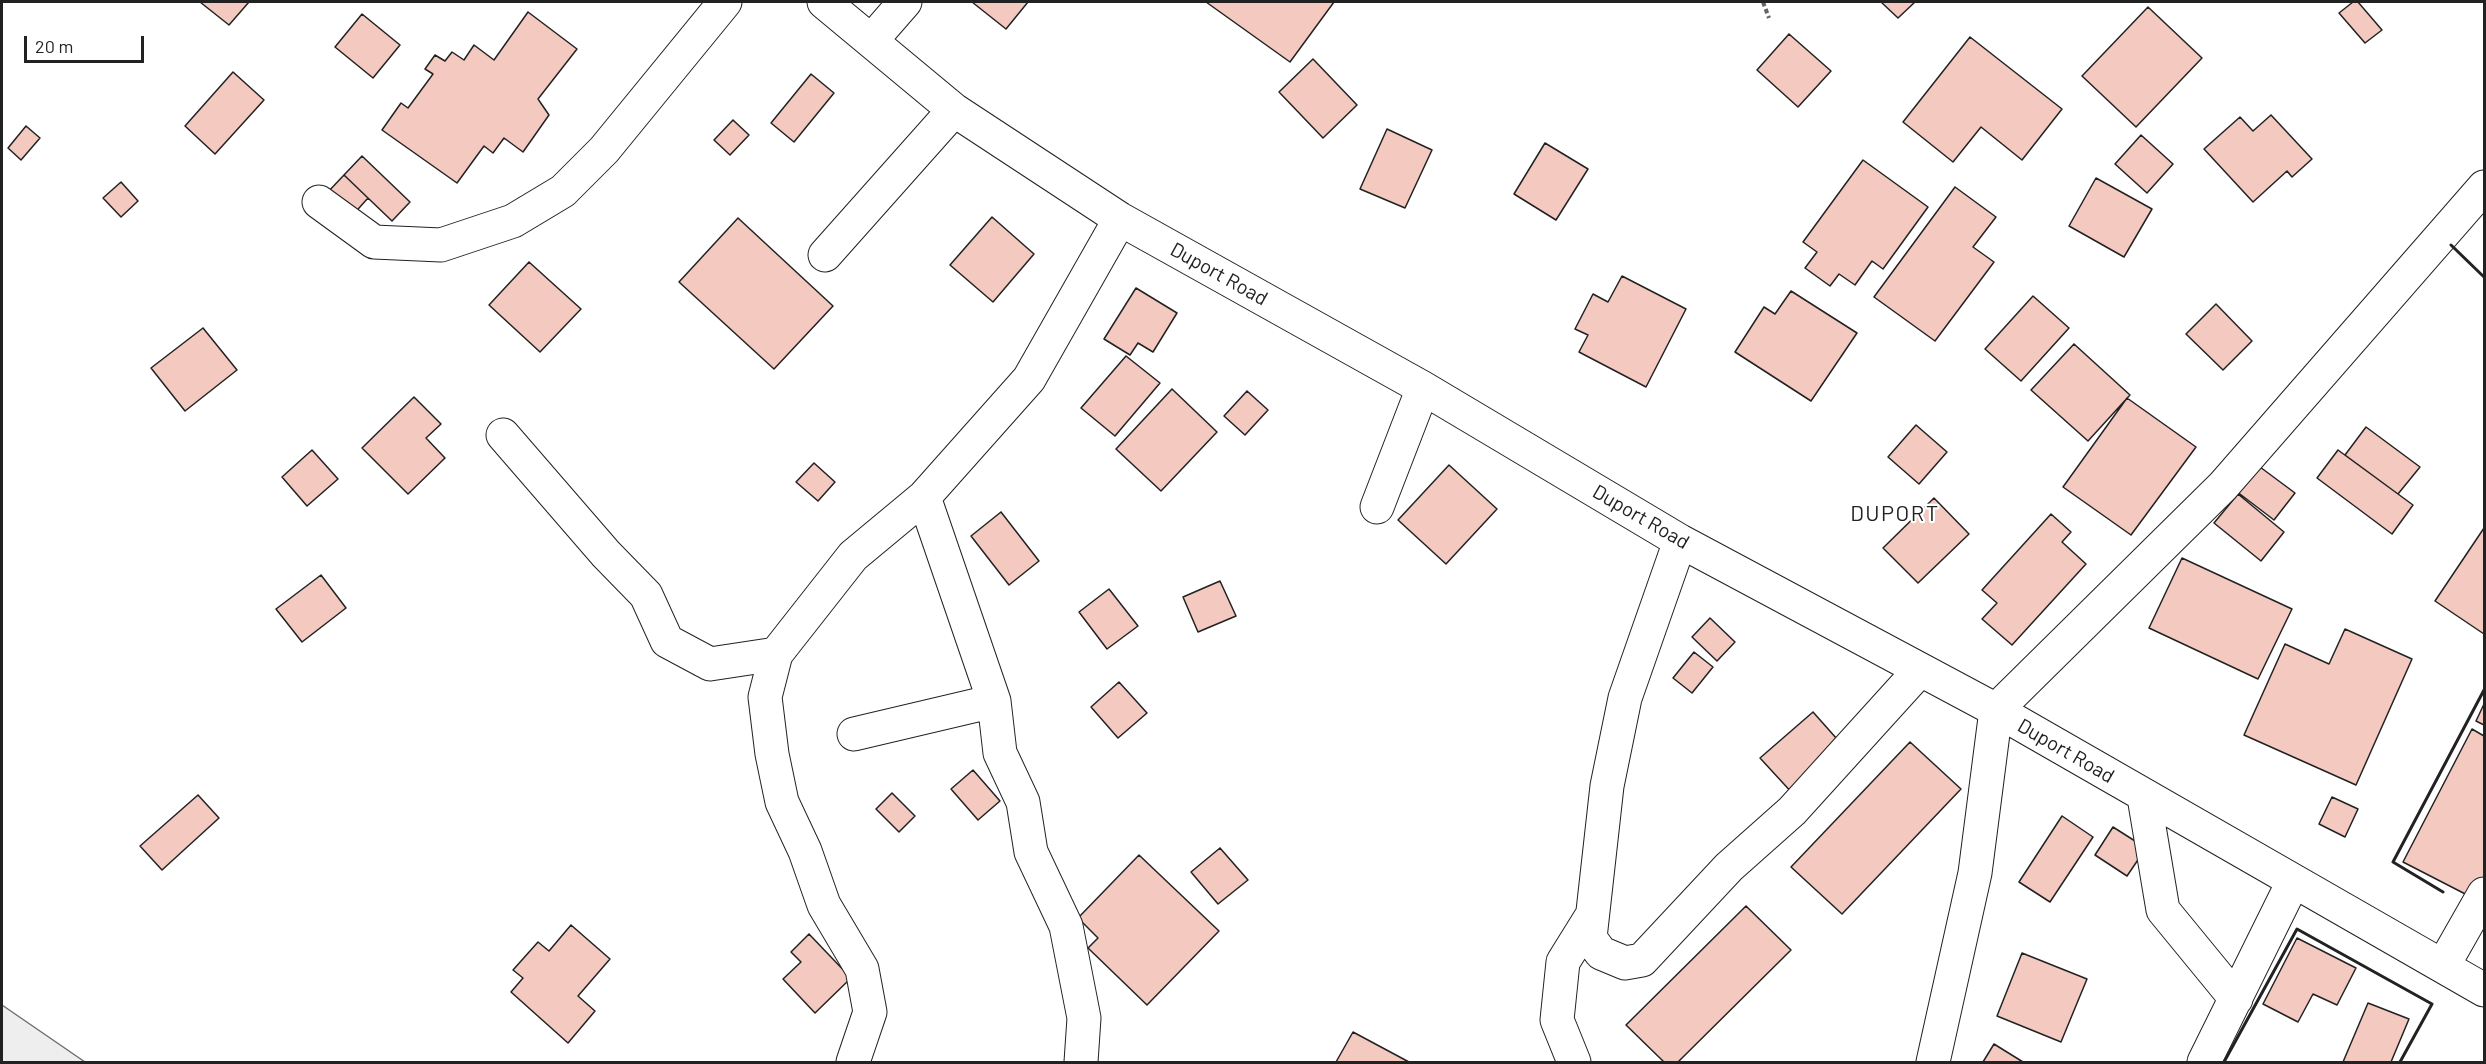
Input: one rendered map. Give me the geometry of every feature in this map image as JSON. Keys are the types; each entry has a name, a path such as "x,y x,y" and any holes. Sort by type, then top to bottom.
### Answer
{"street":[{"path":"319,202 374,243 441,245 513,221 563,191 604,150 725,2"},
{"name":"Duport Road","path":"824,2 954,110 1120,219 1423,388 1680,541 1856,633 1919,671 1996,710 2144,797 2484,990"},
{"path":"871,41 905,2"},
{"path":"825,255 954,110"},
{"path":"1933,1062 1975,873 1996,710 2223,486 2484,187"},
{"path":"853,1062 870,1012 862,969 824,905 805,851 782,801 772,754 765,697 776,654 853,556 924,497 1029,379 1120,219"},
{"path":"1377,507 1423,388"},
{"path":"503,435 606,554 646,594 667,641 710,664 776,654"},
{"path":"924,497 994,701 1000,753 1023,802 1031,852 1066,926 1084,1018 1081,1062"},
{"path":"1680,541 1625,698 1607,786 1590,938 1601,953 1625,963 1642,960 1729,867 1792,811 1919,671"},
{"path":"854,734 994,701"},
{"path":"2144,797 2163,910 2236,999"},
{"path":"2204,1062 2293,882"},
{"path":"2443,966 2484,894"},
{"path":"1574,1062 1557,1020 1563,963 1591,916"}],"path":[{"path":"1763,2 1769,18"}],"shaded area":[{"path":"2,1005 85,1062 2,1062"}],"building":[{"path":"200,2 249,2 229,25"},
{"path":"972,2 1028,2 1006,29"},
{"path":"1206,2 1334,2 1290,62"},
{"path":"1881,2 1915,2 1898,18"},
{"path":"2353,2 2358,2 2382,30 2365,43 2339,13"},
{"path":"2148,7 2202,58 2136,127 2082,76"},
{"path":"528,12 577,49 538,99 549,115 523,152 504,138 493,153 484,146 457,183 382,130 401,103 408,108 433,74 425,69 435,55 445,61 452,52 464,60 474,45 494,60"},
{"path":"362,14 400,45 373,78 335,47"},
{"path":"1789,34 1831,71 1798,107 1757,70"},
{"path":"1970,37 2062,109 2022,160 1981,127 1953,162 1903,122"},
{"path":"1313,59 1357,105 1323,138 1279,92"},
{"path":"233,72 264,100 215,154 185,126"},
{"path":"811,74 834,93 794,142 771,123"},
{"path":"2271,115 2312,159 2292,177 2287,171 2253,202 2204,149 2240,117 2253,131"},
{"path":"733,120 749,135 730,155 714,140"},
{"path":"26,126 40,138 21,160 8,148"},
{"path":"1387,129 1432,150 1405,208 1360,189"},
{"path":"2141,135 2173,164 2147,193 2115,164"},
{"path":"1545,143 1588,169 1556,220 1514,194"},
{"path":"362,156 410,202 392,221 344,175"},
{"path":"1863,160 1928,207 1883,269 1872,261 1855,285 1839,274 1830,286 1805,268 1817,252 1803,242"},
{"path":"344,175 368,198 351,217 326,194"},
{"path":"2096,178 2152,209 2124,257 2069,226"},
{"path":"121,182 138,201 121,217 103,198"},
{"path":"1955,187 1996,217 1973,247 1994,262 1935,341 1874,297"},
{"path":"992,217 1034,254 993,302 950,265"},
{"path":"738,218 833,306 774,369 679,282"},
{"path":"529,262 581,309 540,352 489,305"},
{"path":"1622,276 1686,309 1646,387 1579,352 1588,335 1575,329 1593,294 1608,302"},
{"path":"1136,288 1177,313 1153,352 1138,343 1130,355 1104,339"},
{"path":"1791,291 1857,333 1811,401 1735,352 1764,307 1775,314"},
{"path":"2033,296 2069,328 2021,381 1985,349"},
{"path":"2216,304 2252,341 2223,370 2186,334"},
{"path":"203,328 237,370 185,411 151,368"},
{"path":"2074,344 2130,395 2088,441 2031,390"},
{"path":"1126,356 1160,383 1115,436 1081,408"},
{"path":"1172,389 1217,432 1161,491 1116,449"},
{"path":"1247,391 1268,410 1245,435 1224,416"},
{"path":"414,397 441,424 426,438 445,458 408,494 362,448"},
{"path":"2127,398 2196,447 2131,535 2063,487"},
{"path":"1916,425 1947,452 1919,484 1888,457"},
{"path":"2366,427 2420,467 2398,494 2345,455"},
{"path":"312,450 338,479 307,506 282,477"},
{"path":"2338,450 2413,505 2392,534 2317,478"},
{"path":"814,463 835,482 818,501 796,482"},
{"path":"2256,464 2295,493 2274,520 2236,491"},
{"path":"1449,465 1497,509 1446,564 1398,520"},
{"path":"2238,494 2284,532 2261,561 2214,523"},
{"path":"1934,498 1969,534 1918,583 1883,548"},
{"path":"1001,512 1039,561 1009,585 971,536"},
{"path":"2051,514 2071,532 2062,542 2086,564 2012,645 1982,619 1997,603 1982,590"},
{"path":"2484,528 2484,634 2435,601"},
{"path":"2182,558 2292,609 2258,679 2149,628"},
{"path":"321,575 346,608 302,642 276,609"},
{"path":"1220,581 1236,616 1198,632 1183,597"},
{"path":"1109,589 1138,626 1107,649 1079,612"},
{"path":"1710,618 1735,642 1717,661 1692,637"},
{"path":"2345,629 2412,659 2356,785 2244,735 2285,644 2329,664"},
{"path":"1694,652 1713,667 1692,693 1673,678"},
{"path":"1119,682 1147,713 1118,738 1091,707"},
{"path":"2484,704 2484,725 2476,721"},
{"path":"1813,712 1845,748 1794,795 1760,758"},
{"path":"2472,729 2484,736 2484,880 2475,899 2403,862"},
{"path":"1910,742 1961,789 1842,914 1791,867"},
{"path":"973,770 1000,801 978,820 951,789"},
{"path":"892,793 915,816 899,832 876,809"},
{"path":"198,795 219,818 162,870 140,846"},
{"path":"2332,797 2358,809 2345,837 2319,824"},
{"path":"2062,816 2093,837 2050,902 2019,882"},
{"path":"2113,827 2146,848 2127,876 2095,855"},
{"path":"1220,848 1248,880 1218,904 1191,872"},
{"path":"1139,855 1219,931 1147,1005 1088,948 1098,938 1078,918"},
{"path":"1746,906 1791,950 1678,1062 1664,1062 1626,1025"},
{"path":"571,925 610,959 578,996 595,1011 568,1043 511,992 523,978 513,970 538,942 549,951"},
{"path":"809,934 851,978 815,1013 783,979 801,962 791,952"},
{"path":"2297,938 2356,968 2337,1005 2313,994 2298,1022 2263,1004"},
{"path":"2022,953 2087,979 2061,1042 1997,1016"},
{"path":"2368,1003 2409,1019 2391,1062 2343,1062"},
{"path":"1353,1032 1409,1062 1336,1062"},
{"path":"1994,1044 2023,1062 1983,1062"}],"wall":[{"path":"2451,245 2484,277"},
{"path":"2443,892 2393,862 2484,690"},
{"path":"2224,1062 2297,929 2432,1004 2400,1062"}],"district":[{"name":"DUPORT","path":"1895,514"}]}
